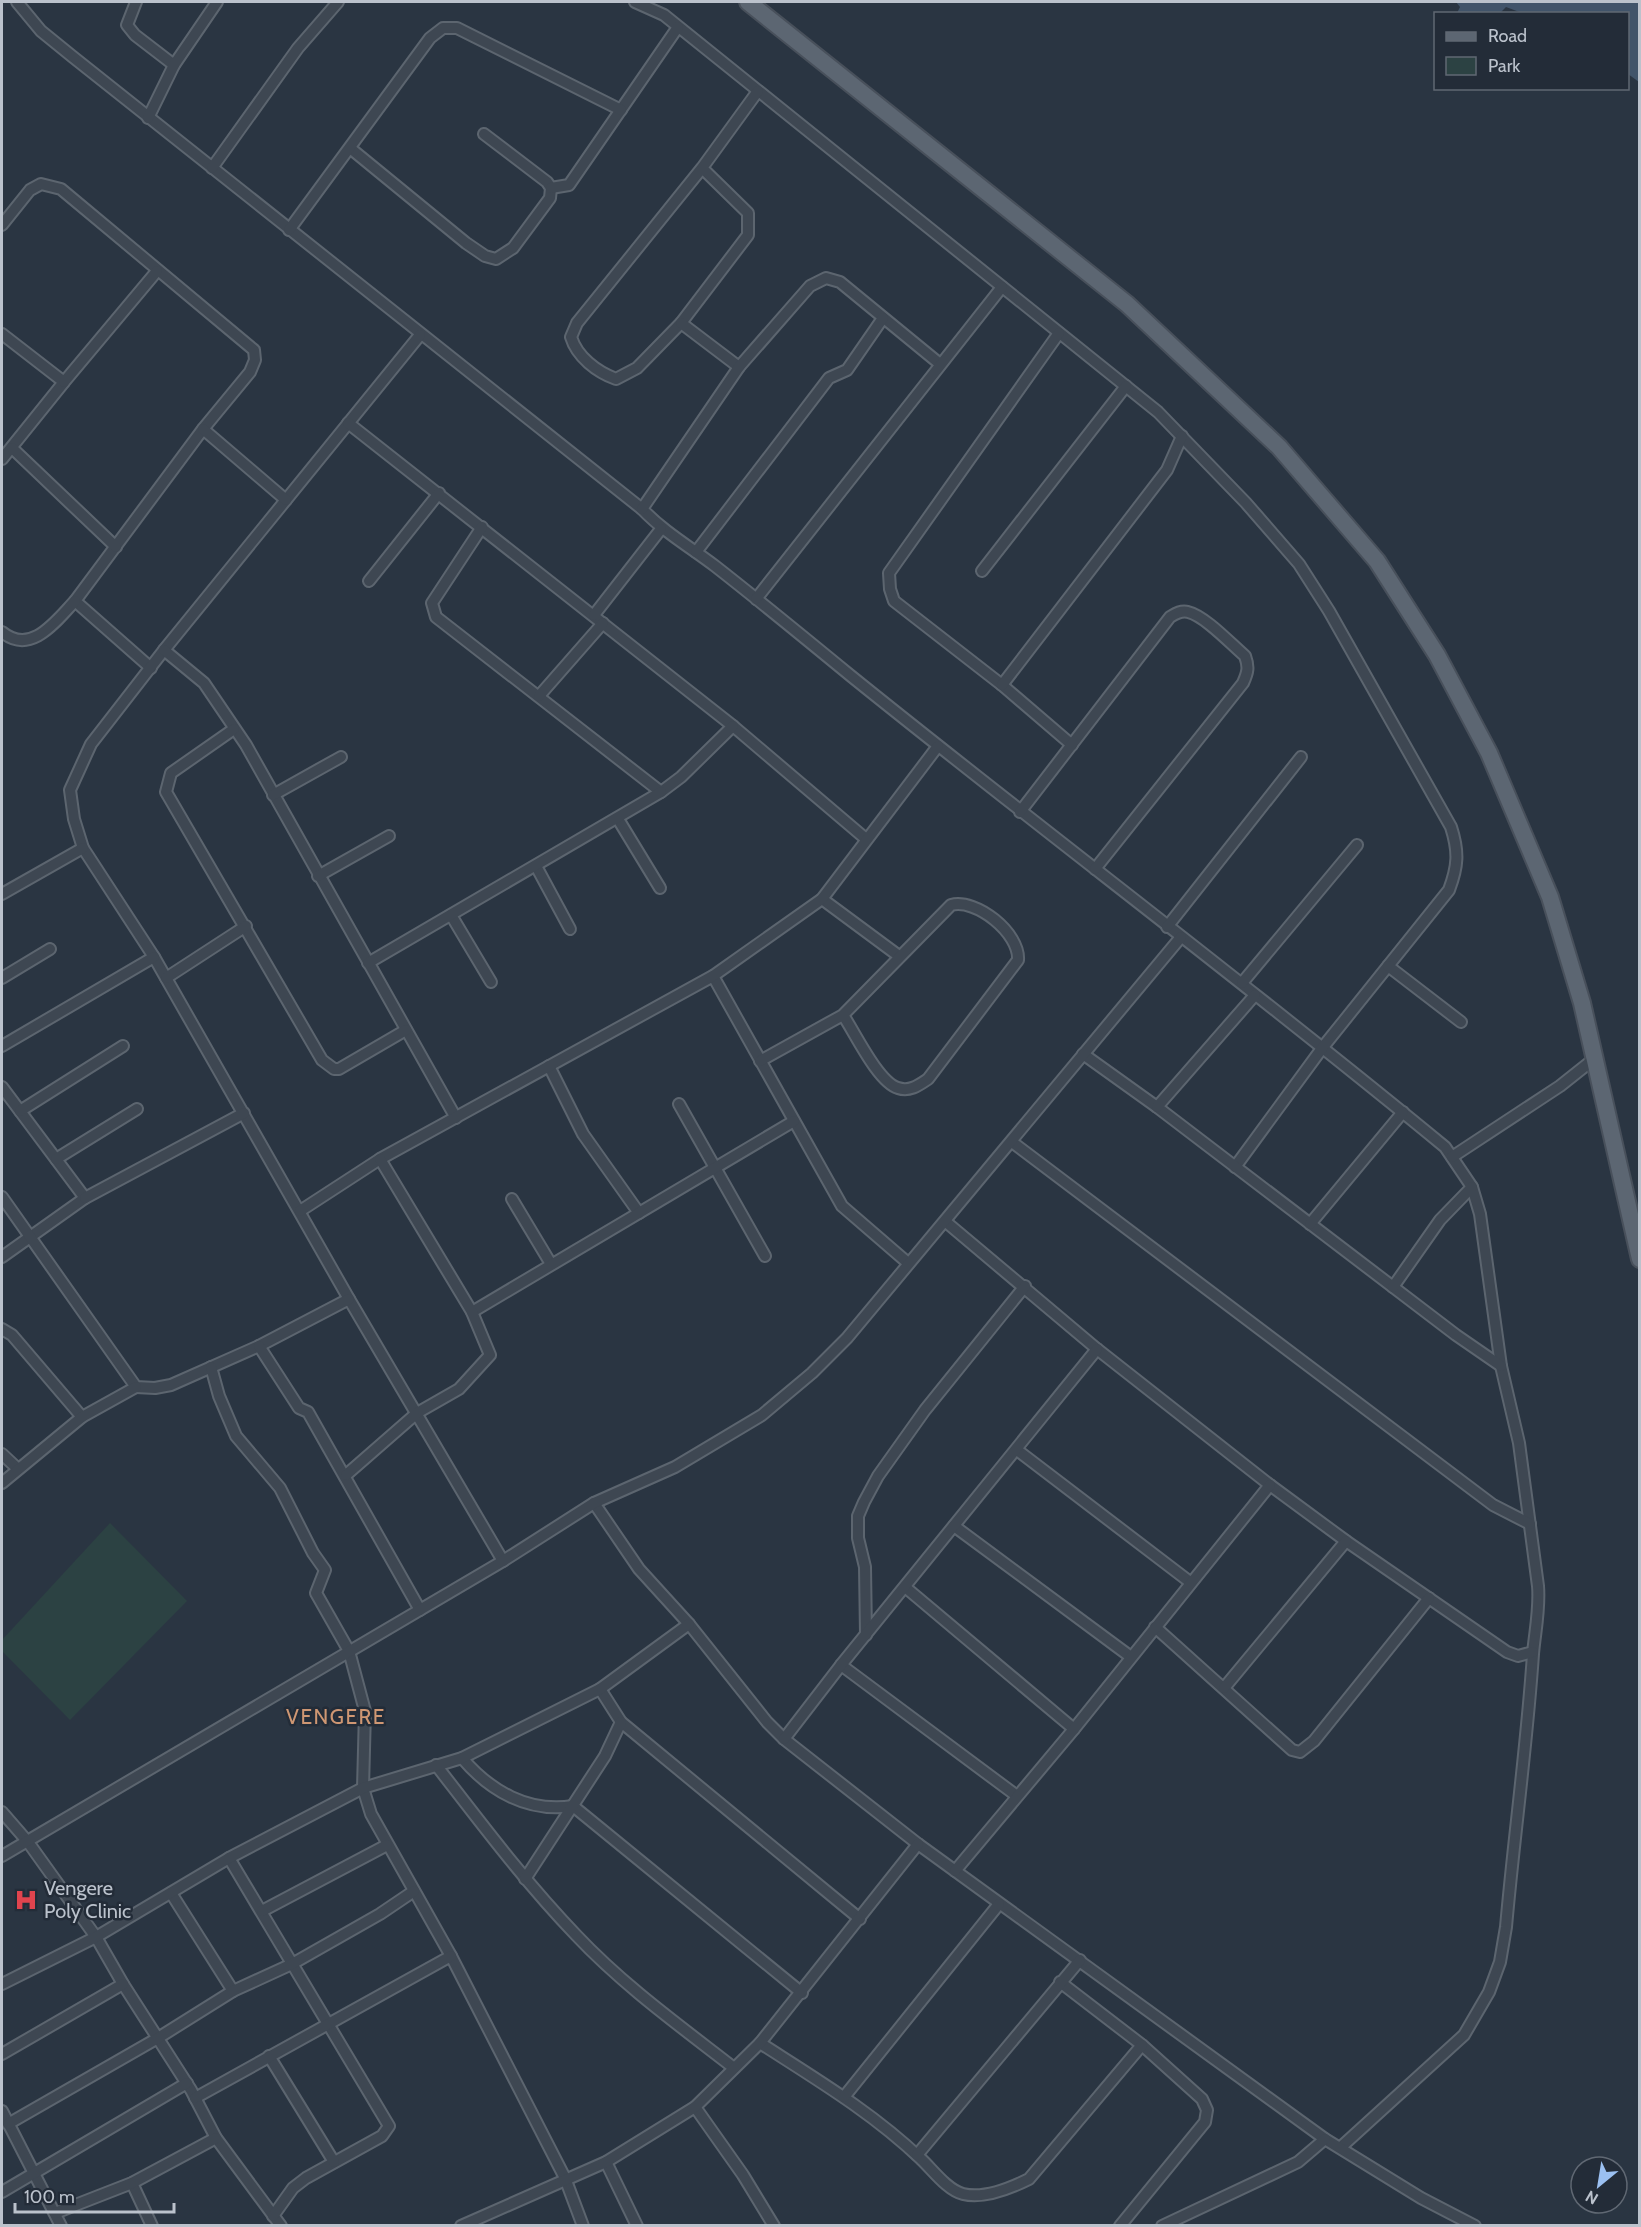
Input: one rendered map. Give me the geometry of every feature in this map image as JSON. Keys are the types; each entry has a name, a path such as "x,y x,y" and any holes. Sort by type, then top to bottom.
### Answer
{"main road":[{"path":"748,2 1128,304 1280,447 1377,561 1437,655 1489,753 1550,897 1582,1003 1640,1259"}],"street":[{"path":"17,2 40,32 420,336 642,509 661,529 696,552 756,599 1020,812 1242,983 1403,1112 1445,1147 1472,1187 1480,1214 1502,1366 1519,1443 1539,1607 1533,1652 1532,1699 1506,1927 1500,1962 1489,1992 1464,2035 1341,2147"},
{"path":"136,2 127,25 135,35 174,64"},
{"path":"148,118 174,64 217,2"},
{"path":"212,168 298,48 338,2"},
{"path":"635,2 664,15 1158,412 1182,436 1246,502 1299,564 1329,610 1451,827 1455,841 1457,867 1449,890 1323,1047 1235,1167"},
{"path":"551,188 569,185 678,27"},
{"path":"289,230 430,38 443,28 457,28 621,110"},
{"path":"702,168 748,213 748,236 681,323 637,368 616,379 601,374 574,349 571,337 577,323 702,168 758,91"},
{"path":"350,148 466,243 485,256 496,259 513,248 550,198 551,188 547,182 484,134"},
{"path":"2,225 30,190 41,184 61,189 254,350 255,360 250,372 203,429 75,601 39,637 20,641 2,632"},
{"path":"2,459 157,271"},
{"path":"642,509 739,367 810,286 826,278 840,282 940,364"},
{"path":"756,599 1002,287"},
{"path":"696,552 829,378 847,370 883,318"},
{"path":"681,323 739,367"},
{"path":"1059,333 889,573 890,589 894,601 1002,685 1072,745"},
{"path":"2,334 64,382"},
{"path":"420,336 164,650 91,744 70,790 74,819 83,848 154,957 348,1299 503,1562"},
{"path":"982,571 1126,386"},
{"path":"348,423 734,726 866,839"},
{"path":"203,429 286,500"},
{"path":"1002,685 1167,470 1182,436"},
{"path":"12,448 116,547"},
{"path":"369,581 439,493"},
{"path":"482,527 432,603 436,617 661,792"},
{"path":"594,615 661,529"},
{"path":"75,601 151,668"},
{"path":"1020,812 1170,616 1180,611 1194,615 1245,656 1249,665 1243,683 1095,869"},
{"path":"539,696 603,623"},
{"path":"164,650 204,683 246,745 456,1118"},
{"path":"368,963 661,792 681,777 734,726"},
{"path":"234,729 171,773 166,792 322,1060 339,1069 406,1030"},
{"path":"300,1211 380,1159 713,976 822,899 938,746"},
{"path":"273,795 341,757"},
{"path":"1167,927 1301,757"},
{"path":"618,819 660,888"},
{"path":"318,876 389,836"},
{"path":"1242,983 1357,845"},
{"path":"2,893 83,848"},
{"path":"536,866 570,929"},
{"path":"822,899 899,956"},
{"path":"760,1060 843,1015 951,905 960,903 973,905 1015,940 1019,949 1018,960 928,1078 914,1088 899,1088 884,1080 843,1015"},
{"path":"451,915 491,982"},
{"path":"166,978 246,926"},
{"path":"2,1856 503,1562 594,1503 675,1467 762,1414 812,1373 847,1338 1181,937"},
{"path":"2,978 50,949"},
{"path":"2,1046 154,957"},
{"path":"1388,966 1461,1022"},
{"path":"713,976 842,1206 908,1263"},
{"path":"1157,1107 1255,994"},
{"path":"20,1112 123,1046"},
{"path":"1083,1054 1502,1366"},
{"path":"1452,1157 1560,1086 1594,1059"},
{"path":"549,1066 583,1134 639,1213"},
{"path":"2,1086 85,1198"},
{"path":"679,1104 765,1257"},
{"path":"56,1159 137,1109"},
{"path":"1310,1224 1403,1112"},
{"path":"2,1257 85,1198 244,1113"},
{"path":"472,1312 794,1121"},
{"path":"1012,1142 1493,1505 1530,1524"},
{"path":"346,1476 417,1413 459,1389 489,1355 472,1312 380,1159"},
{"path":"1393,1287 1440,1220 1472,1187"},
{"path":"2,1197 136,1387"},
{"path":"512,1199 552,1264"},
{"path":"946,1221 1097,1349 1270,1485 1346,1541 1507,1652 1518,1656 1533,1652"},
{"path":"866,1635 865,1567 858,1538 858,1516 864,1502 878,1476 925,1410 1025,1286"},
{"path":"2,1483 82,1417 136,1387 155,1388 171,1385 259,1346 348,1299"},
{"path":"2,1329 12,1335 82,1417"},
{"path":"259,1346 298,1408 308,1412 420,1610"},
{"path":"784,1739 841,1665 1097,1349"},
{"path":"211,1367 219,1396 236,1436 280,1488 313,1553 325,1570 316,1593 349,1651 365,1711 363,1788 387,1845 451,1956 565,2178 583,2226"},
{"path":"1017,1450 1190,1582"},
{"path":"2,1454 18,1469"},
{"path":"955,1871 1074,1729 1270,1485"},
{"path":"594,1503 639,1569 689,1624 746,1697 784,1739 918,1844 1324,2139 1341,2147 1421,2198 1475,2226"},
{"path":"954,1526 1131,1657"},
{"path":"1224,1688 1346,1541"},
{"path":"905,1587 1074,1729"},
{"path":"1155,1627 1292,1750 1305,1750 1429,1598"},
{"path":"2,1984 96,1937 229,1858 363,1788 462,1758 600,1689 689,1624"},
{"path":"841,1665 1017,1796"},
{"path":"600,1689 621,1722 860,1919"},
{"path":"525,1879 605,1756 621,1722"},
{"path":"462,1758 480,1779 508,1797 555,1809 573,1806 802,1993"},
{"path":"436,1765 525,1879 576,1935 657,2008 734,2068"},
{"path":"2,1812 28,1842 96,1937 123,1984 187,2083 216,2138 280,2226"},
{"path":"461,2226 565,2178 606,2162 695,2106 760,2043 802,1993 918,1844"},
{"path":"262,1911 387,1845"},
{"path":"229,1858 389,2126 382,2136 293,2188 273,2216"},
{"path":"9,2124 158,2038 233,1991 292,1964 380,1914 414,1891"},
{"path":"171,1893 233,1991"},
{"path":"844,2097 999,1904"},
{"path":"195,2098 451,1956"},
{"path":"917,2155 1080,1960"},
{"path":"1060,1982 1142,2045 1202,2099 1207,2110 1205,2122 1120,2226"},
{"path":"2,2054 123,1984"},
{"path":"760,2043 844,2097 917,2155 955,2190 964,2194 1013,2187 1029,2179 1142,2045"},
{"path":"269,2056 334,2162"},
{"path":"2,2192 34,2171 187,2083"},
{"path":"695,2106 743,2175 774,2226"},
{"path":"2,2111 61,2226"},
{"path":"55,2213 132,2183 216,2138"},
{"path":"1162,2226 1298,2162 1324,2139"},
{"path":"606,2162 637,2226"},
{"path":"132,2183 152,2226"}],"green space":[{"path":"110,1523 187,1601 70,1720 2,1651 2,1640"}],"water":[{"path":"1456,2 1639,2 1639,82 1629,75 1629,12 1519,12 1506,7 1501,12 1458,12 1460,7"}],"place":[{"name":"Vengere Poly Clinic","path":"26,1900"}],"district":[{"name":"VENGERE","path":"336,1716"}]}
